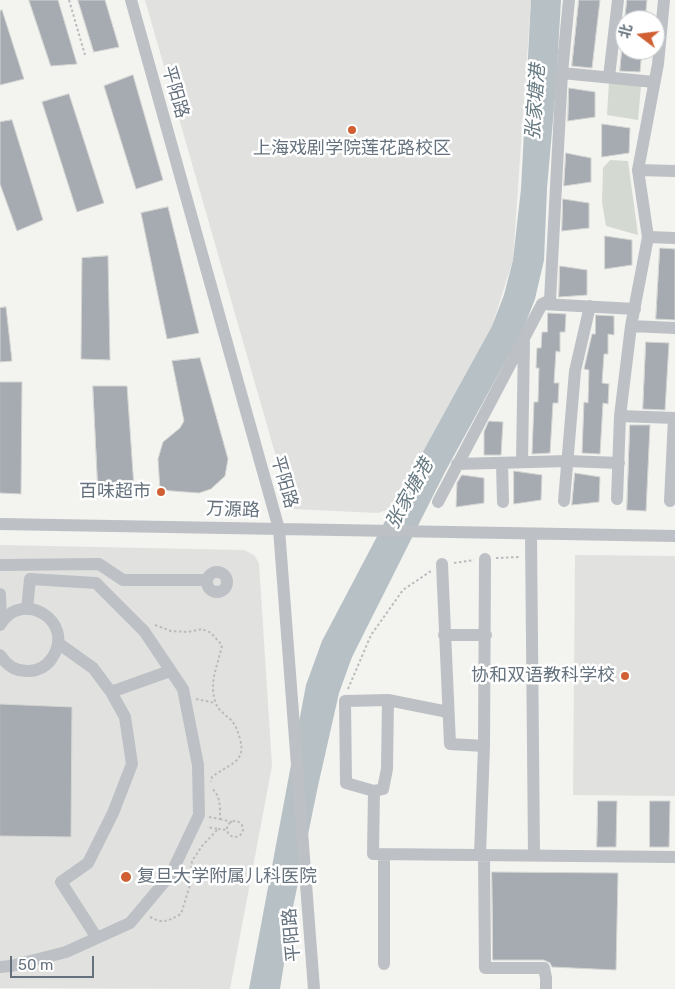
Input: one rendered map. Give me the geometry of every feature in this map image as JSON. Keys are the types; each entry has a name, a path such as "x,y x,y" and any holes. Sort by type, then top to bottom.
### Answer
{"street":[{"name":"平阳路","path":"131,0 280,529 314,989"},
{"path":"438,502 542,304 550,300 562,73 569,0"},
{"path":"609,77 618,0"},
{"path":"618,499 620,416 631,326 648,237 638,170 654,82 664,0"},
{"path":"562,73 654,82"},
{"path":"638,170 675,171"},
{"path":"648,237 675,238"},
{"path":"542,304 635,309"},
{"path":"564,501 575,371 590,306"},
{"path":"631,326 675,328"},
{"path":"522,462 524,338"},
{"path":"620,416 675,418 670,501"},
{"path":"457,464 568,461 619,463"},
{"path":"502,463 503,502"},
{"name":"万源路","path":"0,524 675,536"},
{"path":"531,534 534,855"},
{"path":"486,559 482,855 486,968 544,968 546,989"},
{"path":"0,564 99,564 123,580 207,580"},
{"path":"442,564 450,744 484,746"},
{"path":"0,966 11,966 66,952 130,923 171,874 197,820 198,765 182,690 141,628 96,583 30,579 28,609"},
{"path":"0,594 1,624"},
{"path":"0,655 12,668 32,671 42,668 50,662 56,653 58,643 58,633 54,623 38,610 17,610 8,615 1,624"},
{"path":"444,635 486,636"},
{"path":"58,643 93,668 111,692 125,717 132,764 113,813 88,863 61,882 96,938"},
{"path":"111,692 170,671"},
{"path":"388,700 387,768 383,789 374,791 346,783 345,701 388,700 448,712"},
{"path":"374,791 373,854 675,857"},
{"path":"384,854 384,964"}],"path":[{"path":"69,0 85,55"},
{"path":"345,701 350,682 371,635 403,590 442,564 531,556"},
{"path":"141,628 151,624 171,632 188,632 202,629 211,633 222,645 213,676 215,703"},
{"path":"184,698 215,703 231,720 238,732 242,745 240,758 212,777 209,787 216,791 220,804 220,819"},
{"path":"197,820 220,819 240,823 243,828 239,837 234,838 229,835 228,825 232,822"},
{"path":"197,820 218,829 227,830"},
{"path":"140,911 159,922 169,920 181,914 190,885 192,861 202,846 218,829"}],"shaded area":[{"name":"上海戏剧学院莲花路校区","path":"145,0 531,0 513,260 492,326 392,508 378,513 291,509"},
{"path":"609,82 641,86 638,120 607,115"},
{"path":"610,160 628,161 638,235 606,226 602,202 603,168"},
{"name":"复旦大学附属儿科医院","path":"0,545 244,550 254,555 259,563 272,766 230,989 0,988"},
{"name":"协和双语教科学校","path":"575,555 675,556 675,796 573,795"}],"water":[{"name":"张家塘港","path":"531,0 561,0 547,188 544,260 535,299 524,327 445,472 352,657 339,693 318,786 293,907 280,989 249,989 306,685 322,641 392,508 492,326 504,295 513,260 521,189"}],"building":[{"path":"29,0 58,0 77,64 51,66"},
{"path":"78,0 105,0 119,47 94,52"},
{"path":"579,0 600,0 592,68 572,66"},
{"path":"627,0 647,0 646,10 626,10"},
{"path":"2,10 24,79 0,85 0,11"},
{"path":"621,60 641,60 640,72 620,71"},
{"path":"133,75 163,180 136,189 104,86"},
{"path":"569,88 595,92 595,117 568,121"},
{"path":"69,94 104,203 77,212 42,102"},
{"path":"12,120 43,220 17,231 0,184 0,122"},
{"path":"602,124 630,128 629,153 602,157"},
{"path":"566,153 591,158 591,182 564,186"},
{"path":"563,199 589,203 589,228 562,231"},
{"path":"168,207 199,333 167,339 141,213"},
{"path":"605,236 632,240 632,265 605,269"},
{"path":"660,248 675,249 675,320 656,319"},
{"path":"108,256 110,360 81,359 82,258"},
{"path":"560,266 587,270 587,295 559,297"},
{"path":"6,307 12,361 0,362 0,308"},
{"path":"548,313 566,314 565,332 560,332 560,352 556,351 554,383 559,383 558,403 553,403 550,453 532,454 534,402 538,402 539,368 536,368 537,348 541,348 542,332 547,332"},
{"path":"596,315 614,316 614,335 608,334 608,354 604,354 602,383 609,384 608,404 603,403 600,454 582,453 584,402 588,403 589,370 584,369 592,334 595,334"},
{"path":"646,342 669,343 665,410 643,409"},
{"path":"200,358 228,459 225,476 211,489 199,493 160,490 158,459 163,442 180,428 184,421 172,361"},
{"path":"0,382 22,382 21,494 0,493"},
{"path":"93,386 127,386 134,488 98,488"},
{"path":"489,421 503,422 501,455 484,455 484,432"},
{"path":"630,425 650,425 646,511 627,510"},
{"path":"514,471 542,475 541,500 514,504"},
{"path":"575,473 600,477 599,502 572,505"},
{"path":"462,475 484,478 484,503 456,507 457,483"},
{"path":"0,704 72,707 71,837 0,836"},
{"path":"598,801 617,801 616,847 597,847"},
{"path":"650,801 670,801 669,847 650,847"},
{"path":"492,872 618,873 616,970 552,967 550,963 544,960 493,960"}],"place":[{"name":"上海戏剧学院莲花路校区","path":"352,130"},
{"name":"百味超市","path":"161,492"},
{"name":"协和双语教科学校","path":"625,676"},
{"name":"复旦大学附属儿科医院","path":"126,877"}]}
